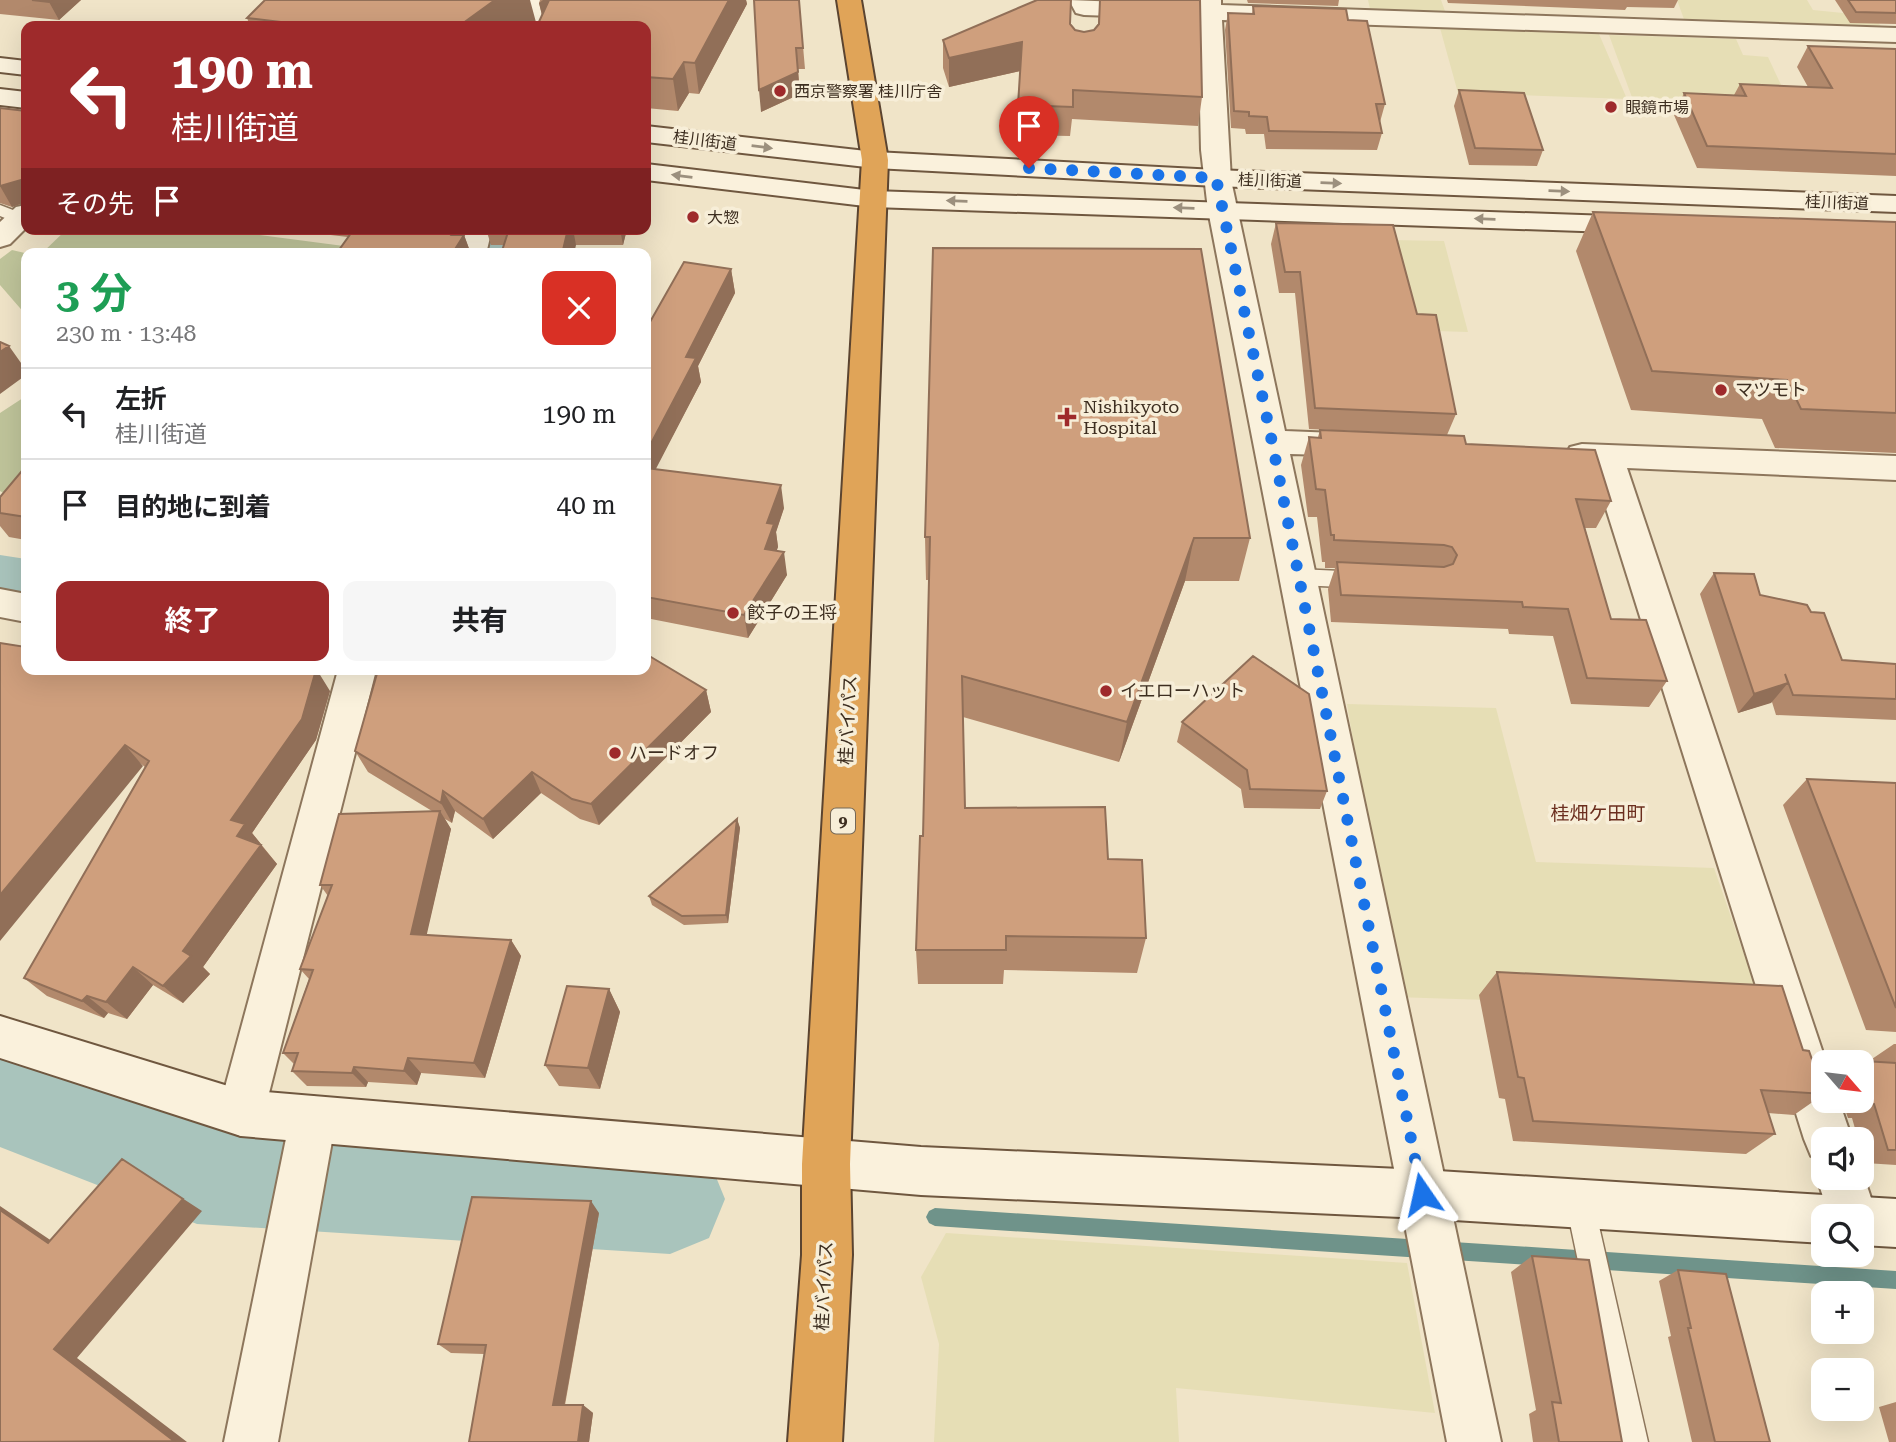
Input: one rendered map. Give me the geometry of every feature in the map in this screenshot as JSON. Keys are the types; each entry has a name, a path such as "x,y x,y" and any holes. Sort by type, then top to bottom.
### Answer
{"highway":[{"name":"桂バイパス","path":"815,1442 827,1255 826,1164 874,180 849,0"}],"street":[{"path":"529,21 535,0"},
{"path":"1083,13 1210,6 1896,35"},
{"path":"1210,6 1213,162 1218,193 1272,442 1474,1442"},
{"path":"0,65 21,67"},
{"path":"0,97 21,99"},
{"name":"桂川街道","path":"651,135 874,180 1218,193 1663,226"},
{"name":"桂川街道","path":"651,172 1218,193 1896,204"},
{"path":"1272,442 1397,447"},
{"path":"1550,453 1896,468"},
{"path":"1606,456 1824,1127"},
{"path":"0,603 21,607"},
{"path":"241,1113 356,675"},
{"path":"0,1037 241,1113 305,1158 826,1164 921,1171 1422,1194 1811,1218"},
{"path":"251,1442 305,1158"},
{"path":"1874,1222 1896,1223"}],"lane":[{"path":"1298,577 1379,581"},
{"path":"1580,1204 1632,1442"}],"shaded area":[{"path":"1368,0 1441,0 1446,14 1371,13"},
{"path":"1677,0 1807,0 1813,10 1873,16 1883,29 1685,22"},
{"path":"1440,28 1599,34 1627,99 1458,93"},
{"path":"1609,35 1736,39 1743,55 1768,57 1790,104 1633,100"},
{"path":"1390,240 1444,241 1468,332 1370,329"},
{"path":"1347,704 1496,708 1536,862 1714,868 1763,1009 1395,997"},
{"path":"946,1233 1407,1263 1435,1413 1176,1388 1179,1442 934,1442 939,1344 921,1277"}],"green space":[{"path":"61,235 260,235 359,248 47,248"},
{"path":"12,250 21,252 21,309 0,285 0,259"},
{"path":"21,399 21,496 15,500 0,491 0,413"}],"building":[{"path":"265,0 495,0 466,21 272,21 247,18"},
{"path":"549,0 729,0 695,63 684,62 673,79 651,77 651,21 539,21"},
{"path":"754,0 799,0 803,48 796,48 798,72 759,90"},
{"path":"1037,0 1071,0 1070,24 1075,30 1084,32 1094,30 1099,24 1100,0 1200,0 1202,97 1073,90 1073,107 1018,105 1022,42 949,58 943,40"},
{"path":"1848,0 1896,0 1896,13 1856,12"},
{"path":"1253,6 1346,9 1348,20 1367,21 1385,104 1376,104 1382,133 1269,131 1267,117 1249,116 1249,112 1234,111 1228,13 1254,14"},
{"path":"1808,46 1896,49 1896,154 1707,146 1684,93 1746,96 1740,84 1832,88"},
{"path":"1459,90 1524,93 1543,150 1475,148"},
{"path":"0,108 21,110 21,180 0,186"},
{"path":"1593,212 1896,222 1896,413 1801,409 1787,380 1652,371"},
{"path":"1276,223 1393,225 1417,314 1436,315 1456,414 1315,408 1300,272 1285,272"},
{"path":"350,235 464,235 456,248 340,248"},
{"path":"507,235 567,235 563,248 503,248"},
{"path":"933,248 1201,249 1250,538 1194,538 1127,722 962,676 965,808 1105,807 1108,859 1142,860 1146,938 1006,936 1006,950 916,950 920,836 923,836 930,537 925,537"},
{"path":"684,262 731,269 686,357 696,358 651,444 651,320"},
{"path":"0,342 9,346 0,352"},
{"path":"1320,430 1464,436 1466,444 1595,450 1611,501 1576,499 1611,619 1646,620 1667,681 1587,678 1568,609 1523,607 1522,602 1341,595 1337,562 1444,567 1453,564 1457,555 1452,547 1444,545 1334,540 1325,490 1316,489 1309,437 1321,438"},
{"path":"651,469 781,485 767,523 774,524 765,549 784,552 744,615 651,598"},
{"path":"21,472 21,516 0,513 0,497"},
{"path":"1714,573 1754,574 1760,595 1807,605 1811,612 1824,613 1842,660 1896,664 1896,699 1793,695 1785,674 1788,683 1754,694"},
{"path":"0,643 21,646 21,675 315,675 302,719 231,820 245,824 237,836 261,845 183,951 191,956 163,986 133,967 106,1002 87,996 82,1001 24,978 149,761 125,745 0,895"},
{"path":"1253,656 1309,694 1327,791 1250,789 1247,770 1182,722"},
{"path":"651,657 706,690 591,804 572,799 532,772 483,819 443,791 441,803 355,751 377,675 651,675"},
{"path":"1807,779 1896,783 1896,1008"},
{"path":"440,811 411,934 511,940 474,1063 408,1058 404,1071 354,1067 352,1073 292,1071 298,1053 283,1053 313,970 300,969 332,885 320,885 339,814"},
{"path":"737,819 726,915 682,916 649,896"},
{"path":"1497,972 1782,986 1803,1050 1809,1051 1811,1057 1811,1093 1761,1090 1775,1134 1533,1121 1524,1078 1518,1077"},
{"path":"567,986 609,989 588,1068 545,1065"},
{"path":"1874,1062 1896,1063 1896,1150 1888,1150 1874,1104"},
{"path":"122,1159 183,1199 54,1349 174,1441 0,1442 0,1210 48,1243"},
{"path":"472,1197 591,1201 553,1405 583,1405 578,1442 469,1442 486,1345 438,1344"},
{"path":"1532,1256 1589,1260 1622,1442 1559,1442 1552,1402 1561,1403"},
{"path":"1678,1270 1726,1274 1770,1442 1715,1442 1688,1328 1691,1328"}],"waterway":[{"path":"498,248 502,235"},
{"path":"0,585 21,588"},
{"path":"0,1096 197,1170 670,1199"},
{"path":"935,1217 1896,1280"}],"place":[{"name":"西京警察署 桂川庁舎","path":"780,91"},
{"name":"眼鏡市場","path":"1611,107"},
{"name":"大惣","path":"693,217"},
{"name":"マツモト","path":"1721,390"},
{"name":"Nishikyoto Hospital","path":"1067,417"},
{"name":"餃子の王将","path":"733,613"},
{"name":"イエローハット","path":"1106,691"},
{"name":"ハードオフ","path":"615,753"}],"district":[{"name":"桂畑ケ田町","path":"1598,813"}],"route":[{"path":"1029,168 1216,178 1220,209 1230,239 1272,442 1422,1194"}]}
